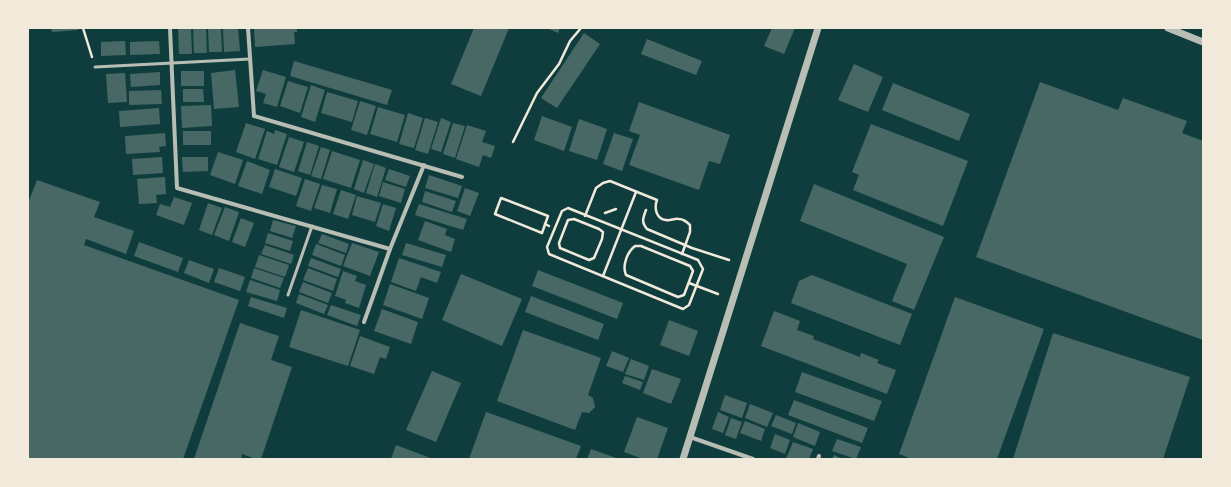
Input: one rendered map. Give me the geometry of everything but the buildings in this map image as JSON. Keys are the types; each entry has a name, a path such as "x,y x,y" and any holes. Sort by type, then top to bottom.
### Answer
{"street":[{"path":"170,28 177,188 390,249"},
{"path":"248,28 254,116 462,177"},
{"path":"683,459 818,28"},
{"path":"1168,28 1203,42"},
{"path":"364,322 390,249 424,165"},
{"path":"690,437 753,459"}],"lane":[{"path":"95,67 250,59"},
{"path":"288,296 312,226"}],"path":[{"path":"83,28 95,67"},
{"path":"513,142 537,93 559,64 570,41 581,28"},
{"path":"585,216 596,188 603,183 610,181 657,200 655,206 659,217 665,220 678,219 685,221 690,225 690,232 682,254"},
{"path":"603,276 636,192"},
{"path":"501,198 548,216 545,224 542,233 495,214 501,198"},
{"path":"568,208 585,216 698,260 703,269 689,305 683,309 549,254 547,247 562,210 568,208"},
{"path":"605,213 616,209"},
{"path":"646,210 642,220 647,229 729,260"},
{"path":"574,219 603,232 602,239 594,258 590,260 560,248 559,243 568,220 574,219"},
{"path":"545,224 549,226"},
{"path":"635,246 641,246 690,266 693,271 689,283 684,295 678,297 626,275 623,269 630,250 635,246"},
{"path":"689,283 718,294"}]}
